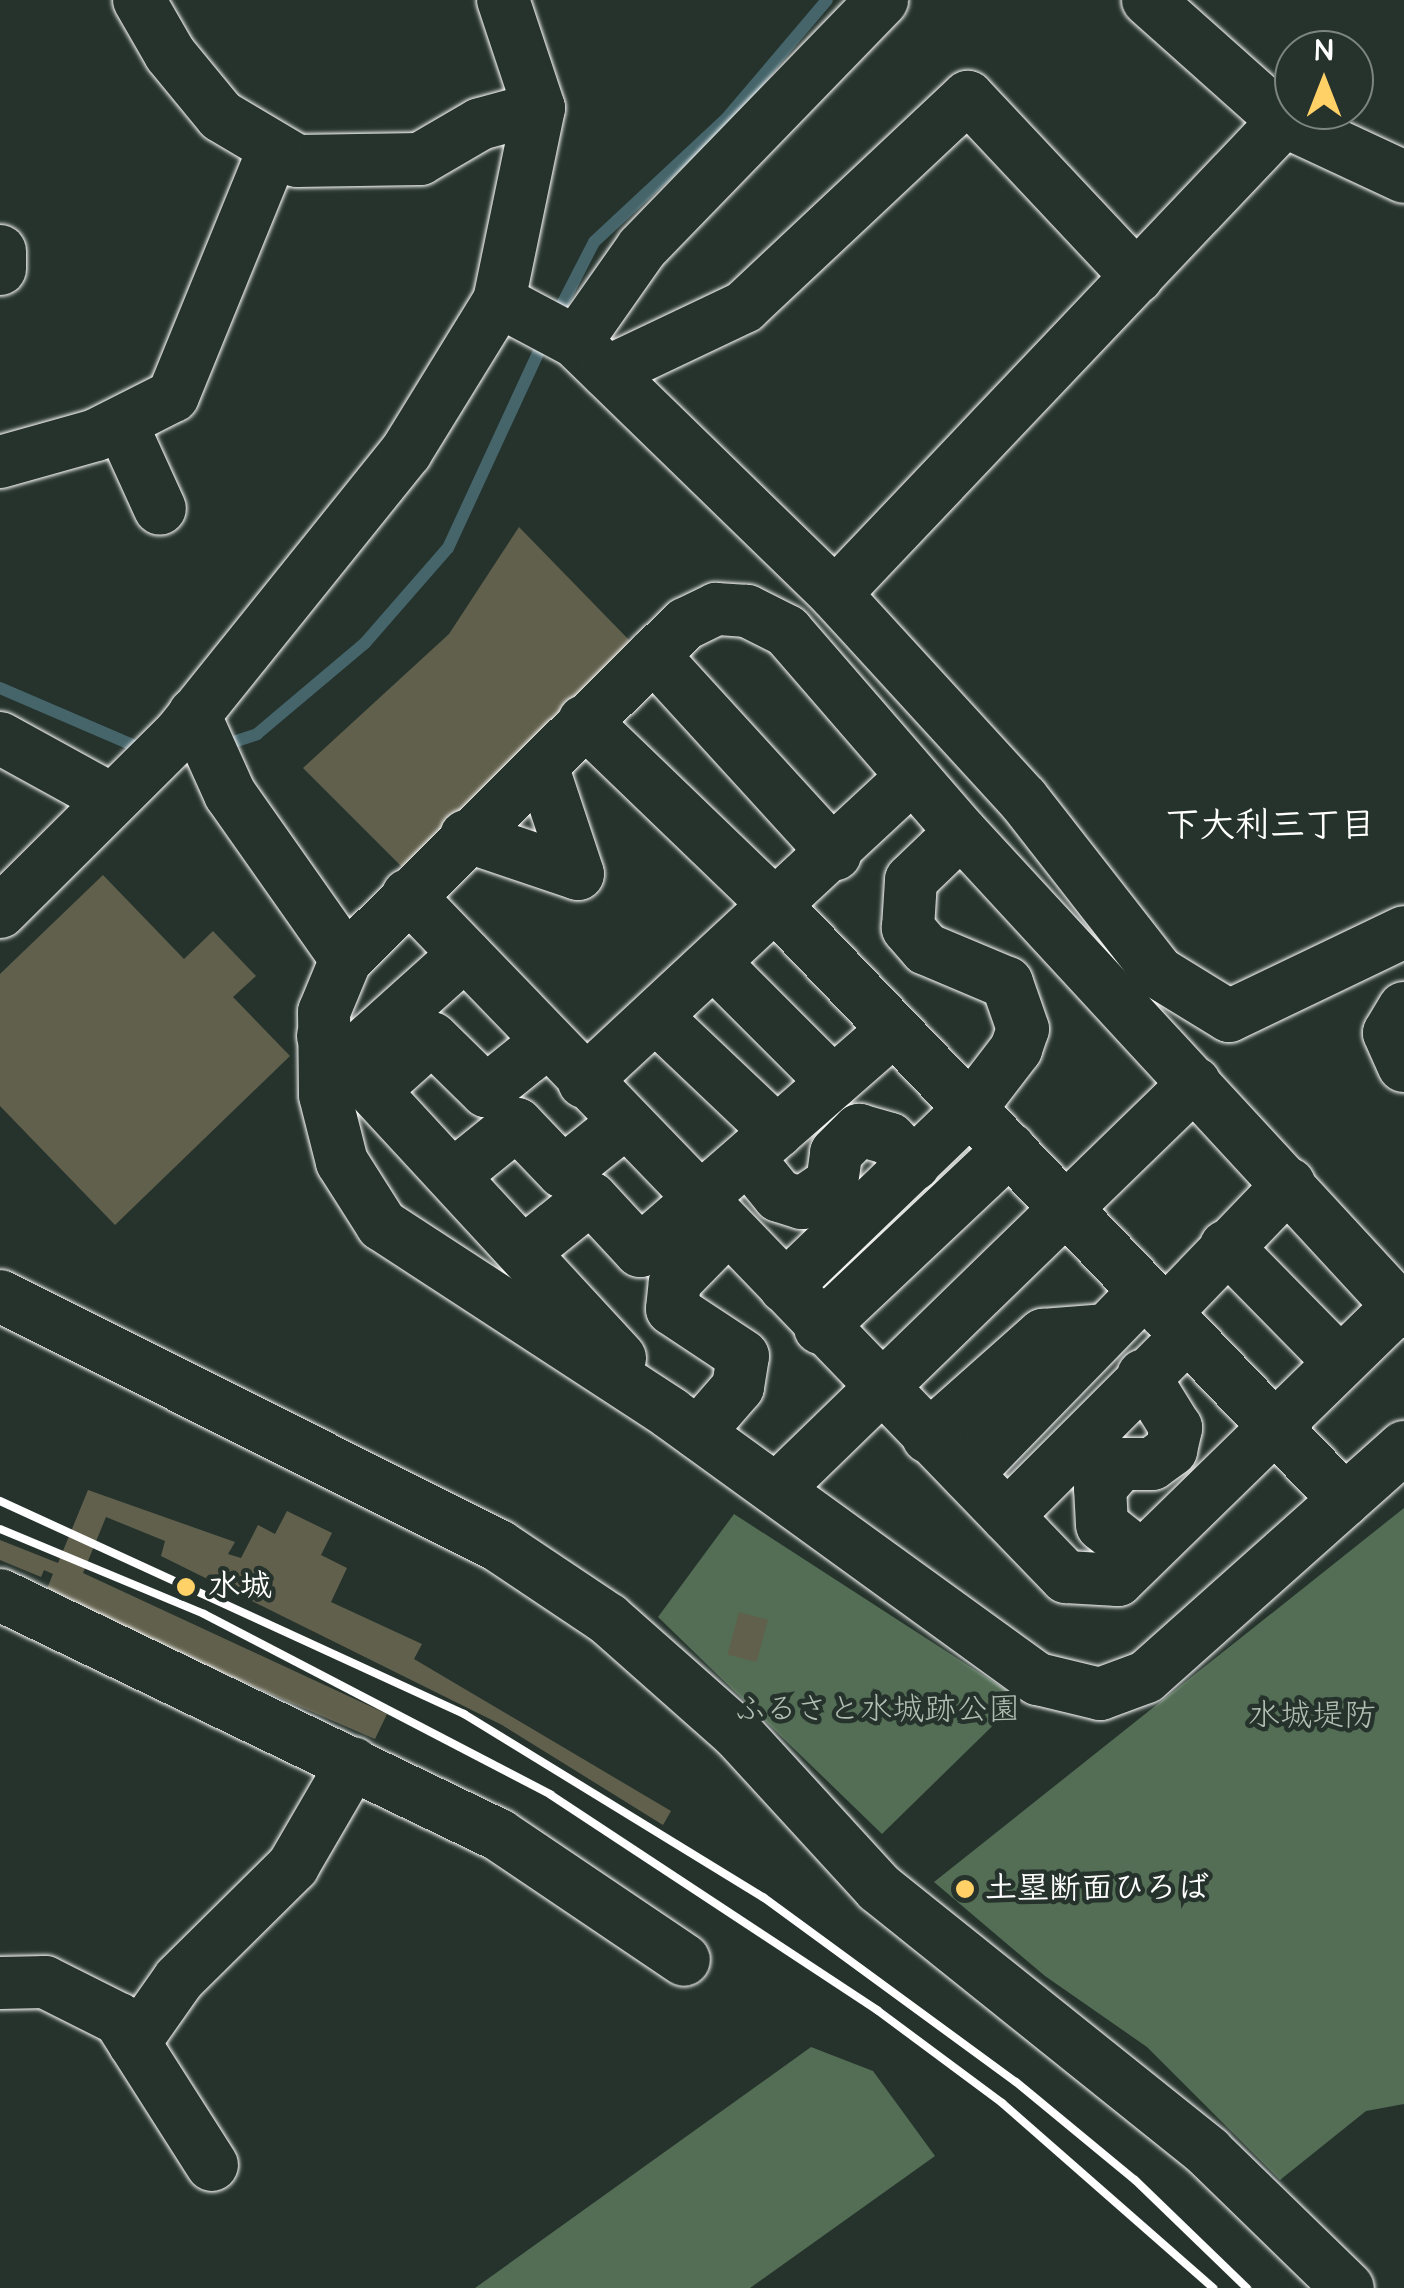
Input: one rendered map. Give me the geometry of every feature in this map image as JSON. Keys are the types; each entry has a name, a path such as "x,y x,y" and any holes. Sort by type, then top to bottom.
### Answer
{"street":[{"path":"139,0 170,54 221,116 297,161 420,159 480,124 539,108"},
{"path":"0,912 187,724 406,452 499,301 539,108 503,0"},
{"path":"591,357 642,248 882,0"},
{"path":"1148,0 1274,113"},
{"path":"591,357 744,307 968,98 1137,276"},
{"path":"835,594 1276,130"},
{"path":"1301,130 1404,177"},
{"path":"0,462 121,422 173,396 274,149"},
{"path":"0,251 0,269"},
{"path":"499,301 591,357 835,594 1023,798 1159,973 1229,1016 1404,932"},
{"path":"121,422 160,509"},
{"path":"346,959 408,895 466,836 685,624 716,609 747,611 787,631 961,832 1402,1309 1337,1358 1276,1430 1118,1580 1066,1577 820,1328 408,895"},
{"path":"653,655 835,854"},
{"path":"584,721 774,905 1345,1500"},
{"path":"187,724 230,794 346,959 349,1061 684,1423"},
{"path":"0,738 118,792"},
{"path":"466,836 578,874 542,766"},
{"path":"584,1082 774,905 835,854 912,777"},
{"path":"785,1287 970,1109 1016,1049 1023,1029 1018,1002 1007,983 983,968 926,949 908,928 904,902 922,862 961,832"},
{"path":"465,954 349,1061 325,1096 342,1162 382,1225 778,1488 1038,1679 1100,1694 1146,1677 1404,1448"},
{"path":"715,964 833,1082"},
{"path":"1404,1008 1389,1034 1404,1066"},
{"path":"656,1017 762,1145 779,1196 802,1203 832,1183 836,1152 859,1130 890,1139 914,1164"},
{"path":"684,1423 738,1387 743,1356 672,1309 675,1282 713,1214 762,1145 892,1030"},
{"path":"349,1061 432,1038 486,1091 546,1042"},
{"path":"778,1488 1195,1084"},
{"path":"454,1175 517,1124 562,1172 624,1124"},
{"path":"820,1328 1010,1149"},
{"path":"1007,1516 1143,1375 1166,1315 1226,1246 1289,1184"},
{"path":"524,1252 591,1198 640,1251 713,1214"},
{"path":"1226,1246 1337,1358"},
{"path":"0,1296 499,1546 608,1619 737,1733 878,1888 1208,2152 1348,2288"},
{"path":"928,1437 1044,1334 1107,1330 1166,1315"},
{"path":"967,1474 1107,1330"},
{"path":"1140,1555 1102,1525 1100,1488 1121,1464 1152,1464 1171,1450 1176,1428 1143,1375"},
{"path":"0,1595 499,1835 684,1960"},
{"path":"134,2044 178,1979 292,1866 354,1764"},
{"path":"0,1983 45,1982 119,2020 212,2166"}],"green space":[{"name":"水城堤防","path":"1404,1508 1404,2104 1366,2111 1280,2180 1147,2047 1045,1976 934,1882"},
{"name":"ふるさと水城跡公園","path":"734,1514 1020,1699 882,1834 658,1617"},
{"path":"811,2047 873,2071 935,2156 750,2288 475,2288"}],"building":[{"path":"519,527 630,641 404,869 303,768 449,634"},
{"path":"103,875 184,959 213,931 256,976 233,997 290,1056 115,1225 0,1106 0,974"},
{"path":"88,1490 235,1542 228,1554 241,1558 258,1525 275,1534 287,1511 332,1533 321,1555 347,1568 331,1602 422,1644 414,1659 671,1811 663,1825 502,1725 161,1556 165,1541 106,1517 83,1573 387,1714 375,1739 44,1596 53,1574 44,1570 41,1577 0,1560 0,1540 58,1563"},
{"path":"739,1612 768,1620 757,1662 728,1655"}],"waterway":[{"path":"555,318 594,242 726,119 827,0"},
{"path":"221,746 257,734 365,643 448,548 544,340"},
{"path":"0,688 144,750"}],"railway":[{"path":"0,1501 464,1714 763,1897 1016,2082 1135,2180 1247,2288"},
{"path":"0,1529 204,1614 551,1795 877,2010 1002,2103 1213,2288"}],"place":[{"name":"水城","path":"186,1587"},
{"name":"土塁断面ひろば","path":"965,1889"}],"district":[{"name":"下大利三丁目","path":"1270,826"}]}
